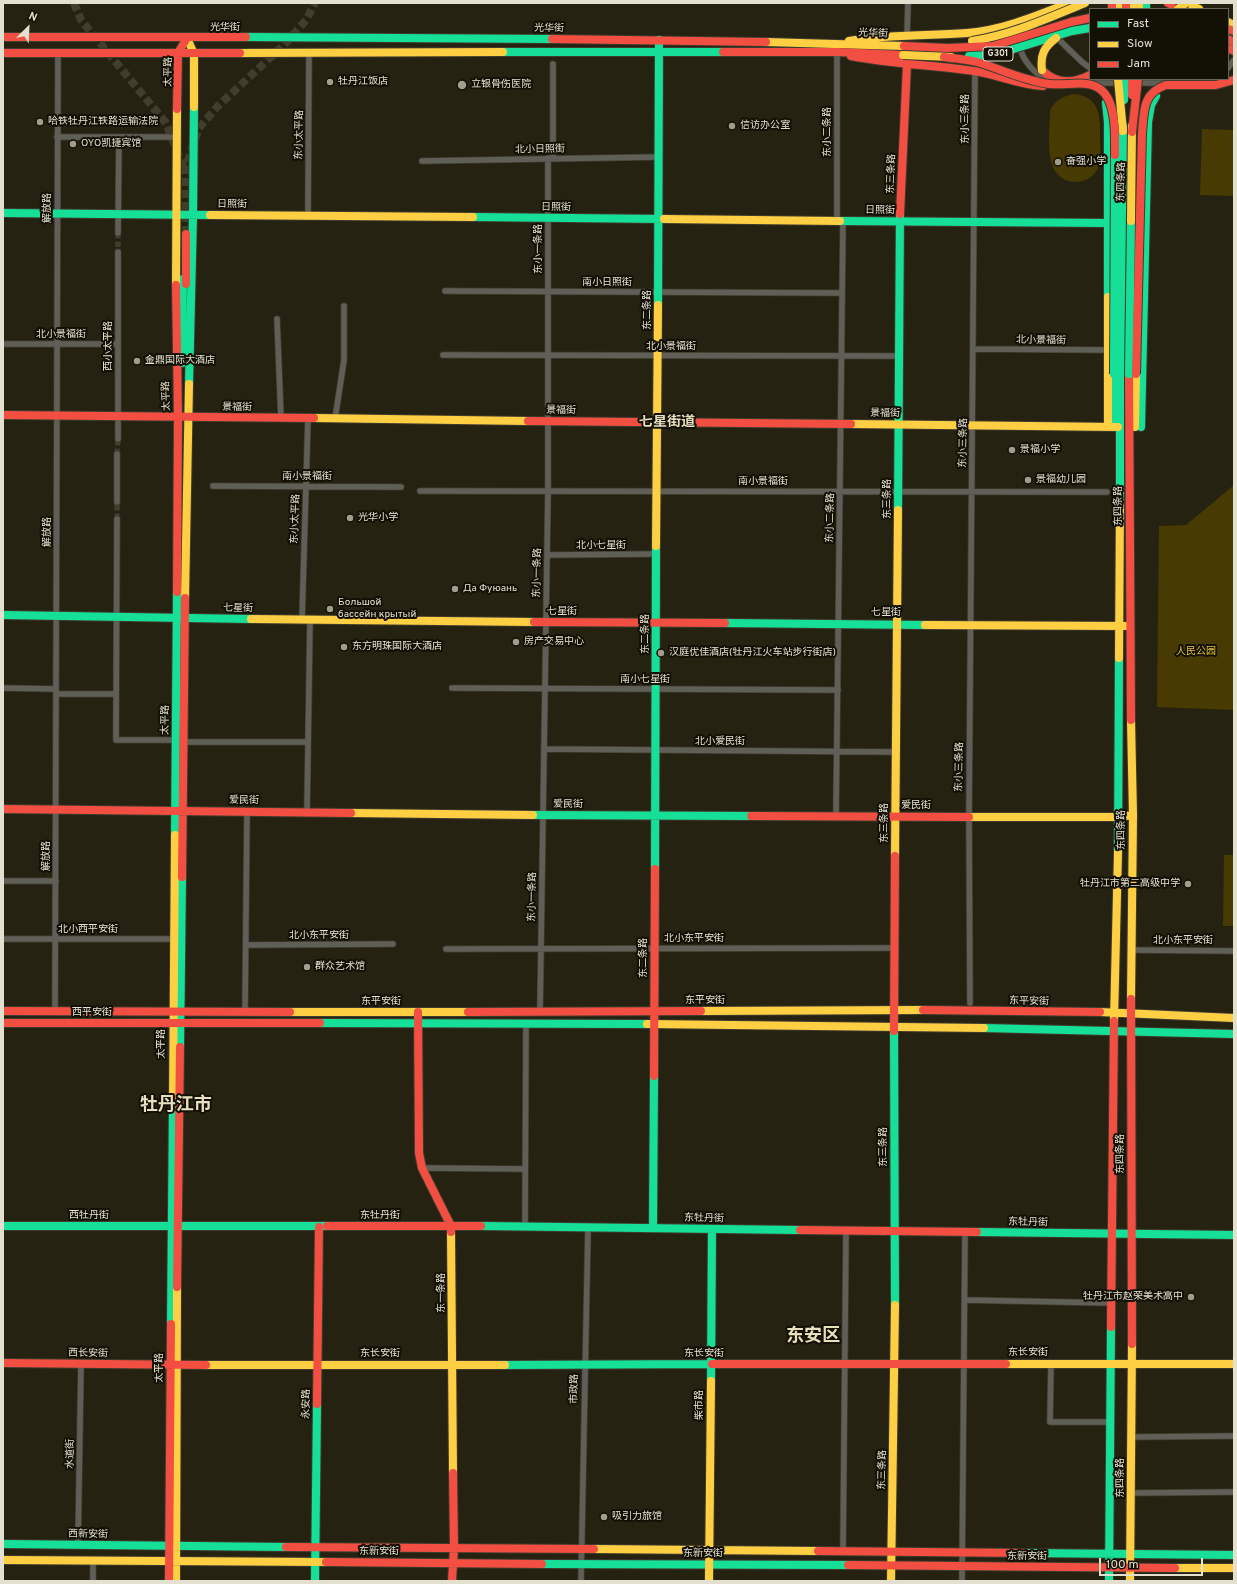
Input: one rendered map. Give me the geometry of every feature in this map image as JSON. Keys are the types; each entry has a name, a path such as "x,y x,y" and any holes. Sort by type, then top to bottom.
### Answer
{"main road":[{"path":"837,43 872,37 968,33 993,29 1014,24 1068,3"},
{"path":"1074,3 1081,8 1089,10"},
{"path":"904,46 995,38 1085,3"},
{"path":"1168,3 1180,8"},
{"path":"1186,3 1197,8"},
{"name":"光华街","path":"3,37 359,37 659,40 837,43 948,48 993,46 1071,22 1089,18"},
{"name":"光华街","path":"3,53 194,54 837,52 944,57 994,55 1059,35 1089,28"},
{"path":"1059,35 1048,43 1042,52 1040,60 1042,70 1048,77 1057,82 1072,82 1081,80 1089,76"},
{"name":"太平路","path":"176,1012 173,939 179,810 184,742 177,404 176,214 178,54 187,38"},
{"name":"太平路","path":"169,1581 173,1546 174,1227 179,810 175,740 181,618 193,215 194,54 187,38"},
{"name":"东二条路","path":"652,1228 659,40"},
{"path":"837,52 870,60 975,71 996,75 1030,86 1060,86 1090,89 1098,93 1106,104 1108,122 1109,223 1108,350 1113,427 1120,625 1119,817 1114,1013 1111,1234 1109,1581"},
{"path":"944,57 978,62 1033,82 1052,85 1089,85 1100,88 1106,94 1111,104 1115,141 1117,374"},
{"name":"东三条路","path":"891,1581 895,1364 894,948 900,222 907,64"},
{"path":"1118,80 1123,131"},
{"path":"1113,427 1117,374 1124,80"},
{"name":"东四条路","path":"1132,80 1132,374"},
{"path":"1132,132 1138,80"},
{"path":"1177,80 1184,82 1209,81"},
{"path":"1135,427 1132,374 1142,134 1147,100 1151,92 1166,85 1216,85 1234,80"},
{"path":"1135,427 1149,110 1153,99 1163,90 1202,89 1234,85"},
{"name":"日照街","path":"3,213 1109,223"},
{"path":"177,404 182,386 185,234 185,387 188,405"},
{"name":"景福街","path":"3,415 1135,427"},
{"name":"东四条路","path":"1130,1581 1132,1437 1131,950 1133,815 1130,626 1135,427"},
{"name":"七星街","path":"3,615 306,620 546,622 656,621 1130,626"},
{"name":"爱民街","path":"3,809 655,816 1119,817 1133,815"},
{"name":"西平安街","path":"3,1011 176,1012"},
{"name":"东平安街","path":"176,1012 894,1011 1131,1013 1234,1018"},
{"name":"东一条路","path":"418,1012 419,1153 422,1168 451,1226 454,1548 452,1581"},
{"name":"西平安街","path":"3,1023 176,1024"},
{"path":"176,1024 526,1023 653,1026 894,1027 1234,1034"},
{"name":"西牡丹街","path":"3,1226 174,1227"},
{"name":"东牡丹街","path":"174,1227 451,1226 1234,1235"},
{"name":"永安路","path":"315,1581 319,1227"},
{"name":"柴市路","path":"709,1581 712,1229"},
{"name":"西长安街","path":"3,1362 173,1365"},
{"name":"东长安街","path":"173,1365 964,1363 1234,1364"},
{"name":"西新安街","path":"3,1544 173,1546"},
{"name":"东新安街","path":"173,1546 1234,1555"},
{"path":"3,1560 172,1561"},
{"name":"太平路","path":"172,1561 176,1581"},
{"name":"东新安街","path":"172,1561 1234,1568"}],"street":[{"path":"907,35 908,3"},
{"path":"1034,17 1089,67"},
{"path":"1014,24 1022,56 1030,67 1049,83 1060,86"},
{"name":"东小二条路","path":"836,816 842,293 837,43"},
{"name":"解放路","path":"55,1011 58,53"},
{"name":"东小太平路","path":"308,216 310,53"},
{"name":"东小一条路","path":"540,1012 549,421 548,218 553,64"},
{"name":"东小三条路","path":"970,1003 969,816 974,349 975,71"},
{"path":"1049,83 1209,81"},
{"path":"1202,89 1209,81"},
{"path":"57,137 178,137"},
{"path":"118,233 119,137"},
{"name":"北小日照街","path":"422,161 658,157"},
{"name":"西小太平路","path":"118,252 118,439"},
{"name":"南小日照街","path":"445,291 842,293"},
{"path":"335,419 344,360 344,306"},
{"path":"277,319 281,418"},
{"name":"北小景福街","path":"3,344 118,344"},
{"name":"北小景福街","path":"974,349 1108,350"},
{"name":"北小景福街","path":"443,355 899,356"},
{"name":"东小太平路","path":"308,418 306,486 308,812"},
{"path":"117,454 117,502"},
{"name":"南小景福街","path":"213,486 401,487"},
{"name":"南小景福街","path":"420,491 1107,492"},
{"path":"117,519 116,740 175,740"},
{"name":"北小七星街","path":"547,555 656,554"},
{"path":"3,688 116,694"},
{"name":"南小七星街","path":"452,688 838,690"},
{"path":"184,742 308,742"},
{"name":"北小爱民街","path":"544,749 896,752"},
{"path":"245,1012 247,811"},
{"path":"3,881 56,881"},
{"name":"北小西平安街","path":"3,939 173,939"},
{"name":"北小东平安街","path":"246,945 393,944"},
{"name":"北小东平安街","path":"446,949 894,948"},
{"name":"北小东平安街","path":"1131,950 1234,951"},
{"path":"524,1227 526,1023"},
{"path":"422,1168 525,1169"},
{"name":"市政路","path":"581,1581 588,1228"},
{"path":"843,1552 846,1230"},
{"path":"962,1581 965,1231"},
{"path":"965,1300 1111,1303"},
{"path":"1051,1363 1050,1422 1110,1422"},
{"name":"水道街","path":"78,1545 81,1364"},
{"path":"1132,1437 1234,1436"},
{"path":"1131,1493 1234,1492"},
{"path":"93,1560 93,1581"}],"green space":[{"path":"1074,94 1083,96 1095,105 1098,111 1100,126 1099,167 1088,179 1077,182 1066,180 1058,174 1053,166 1049,143 1050,110 1060,99"},
{"path":"1202,129 1234,130 1234,196 1200,195"},
{"name":"人民公园","path":"1234,485 1234,710 1157,707 1159,526 1186,525"},
{"path":"1224,855 1234,855 1234,926 1223,926"}],"tunnel":[{"path":"74,3 81,20 166,123 183,166 183,173"},
{"path":"186,234 186,166 199,128 218,106 284,45 306,20 315,3"},
{"path":"118,233 118,252"},
{"path":"117,454 118,439"},
{"path":"117,502 117,519"}],"traffic: fast":[{"path":"1146,3 1146,8"},
{"path":"969,56 994,55 1072,31 1089,28"},
{"path":"246,37 552,39"},
{"path":"658,305 659,40"},
{"path":"503,52 723,52"},
{"path":"1124,80 1124,100"},
{"path":"1141,427 1148,122 1151,105 1156,96"},
{"path":"1106,103 1108,122 1108,297"},
{"path":"189,384 194,107"},
{"path":"1120,374 1123,126"},
{"path":"1114,374 1115,155"},
{"path":"3,213 210,215"},
{"path":"898,510 900,214"},
{"path":"473,217 664,219"},
{"path":"840,221 1109,223"},
{"path":"1129,374 1131,221"},
{"path":"182,363 183,279"},
{"path":"1113,427 1114,374"},
{"path":"1120,374 1120,502"},
{"path":"655,869 656,546"},
{"path":"175,835 177,592"},
{"path":"3,615 251,619"},
{"path":"725,623 925,625"},
{"path":"1118,852 1119,658"},
{"path":"533,815 751,816"},
{"path":"180,1047 182,877"},
{"path":"320,1023 647,1024"},
{"path":"984,1028 1234,1034"},
{"path":"894,1031 895,1305"},
{"path":"653,1228 654,1076"},
{"path":"171,1324 173,1102"},
{"path":"3,1226 327,1226"},
{"path":"481,1226 800,1230"},
{"path":"711,1381 712,1229"},
{"path":"977,1232 1234,1235"},
{"path":"1109,1581 1111,1327"},
{"path":"505,1365 712,1364"},
{"path":"315,1581 317,1404"},
{"path":"3,1544 286,1547"},
{"path":"1026,1553 1234,1555"},
{"path":"542,1564 848,1565"}],"traffic: slow":[{"path":"849,41 878,37 967,33 993,29 1019,22 1069,3"},
{"path":"972,41 1001,35 1016,30 1085,3"},
{"path":"1119,3 1119,8"},
{"path":"1133,3 1133,8"},
{"path":"1139,3 1139,8"},
{"path":"1186,3 1197,8"},
{"path":"1179,8 1186,3"},
{"path":"1229,22 1234,25"},
{"path":"187,38 194,54 194,107"},
{"path":"1042,70 1042,56 1048,45 1056,38"},
{"path":"766,42 904,46"},
{"path":"240,53 503,52"},
{"path":"903,55 951,57"},
{"path":"1118,80 1123,131"},
{"path":"1179,80 1190,82 1201,80"},
{"path":"176,285 177,109"},
{"path":"1131,221 1132,126"},
{"path":"210,215 473,217"},
{"path":"664,219 840,221"},
{"path":"1108,297 1108,427"},
{"path":"656,546 658,305"},
{"path":"1135,427 1136,374"},
{"path":"185,598 189,384"},
{"path":"314,418 528,421"},
{"path":"851,424 1118,427"},
{"path":"1119,658 1120,502"},
{"path":"895,856 898,510"},
{"path":"251,619 534,622"},
{"path":"925,625 1125,626"},
{"path":"1131,720 1133,815 1131,999"},
{"path":"351,813 533,815"},
{"path":"969,817 1119,817 1133,815"},
{"path":"173,1102 175,835"},
{"path":"1114,1021 1118,852"},
{"path":"701,1011 923,1010"},
{"path":"290,1012 468,1012"},
{"path":"1100,1012 1234,1018"},
{"path":"647,1024 984,1028"},
{"path":"451,1232 453,1473"},
{"path":"176,1581 177,1287"},
{"path":"891,1581 895,1305"},
{"path":"1130,1581 1132,1344"},
{"path":"1006,1364 1234,1364"},
{"path":"206,1365 505,1365"},
{"path":"709,1581 711,1381"},
{"path":"594,1549 818,1551"},
{"path":"3,1560 326,1562"},
{"path":"1175,1568 1234,1568"}],"traffic: jam":[{"path":"1112,3 1112,8"},
{"path":"1126,3 1126,8"},
{"path":"1168,3 1180,8"},
{"path":"904,46 948,48 993,46 1071,22 1089,18"},
{"path":"1229,29 1234,31"},
{"path":"3,37 246,37"},
{"path":"177,109 178,53 187,38"},
{"path":"552,39 766,42"},
{"path":"1229,40 1234,42"},
{"path":"1229,48 1234,51"},
{"path":"723,52 837,52 903,55"},
{"path":"3,53 240,53"},
{"path":"851,56 882,61 974,71 991,74 1025,84 1043,86"},
{"path":"944,57 976,62 1041,83 1089,84 1095,86 1106,95 1110,102 1115,129 1115,155"},
{"path":"900,214 907,64"},
{"path":"1042,70 1053,78 1065,81 1077,80 1089,76"},
{"path":"1132,80 1132,95"},
{"path":"1132,132 1138,80"},
{"path":"1136,374 1142,134 1146,104 1152,93 1158,88 1166,85 1216,85 1234,80"},
{"path":"186,234 186,284"},
{"path":"176,285 178,417 177,592"},
{"path":"1129,374 1131,720"},
{"path":"3,415 314,418"},
{"path":"528,421 851,424"},
{"path":"182,877 185,598"},
{"path":"534,622 725,623"},
{"path":"3,809 351,813"},
{"path":"751,816 969,817"},
{"path":"894,1031 895,856"},
{"path":"654,1076 655,869"},
{"path":"1131,999 1132,1344"},
{"path":"923,1010 1100,1012"},
{"path":"3,1011 290,1012"},
{"path":"468,1012 701,1011"},
{"path":"418,1012 419,1153 422,1168 451,1226 451,1232"},
{"path":"1111,1327 1114,1021"},
{"path":"3,1023 320,1023"},
{"path":"177,1287 180,1047"},
{"path":"327,1226 481,1226"},
{"path":"317,1404 319,1227"},
{"path":"800,1230 977,1232"},
{"path":"169,1581 171,1324"},
{"path":"3,1363 206,1365"},
{"path":"712,1364 1006,1364"},
{"path":"452,1581 454,1548 453,1473"},
{"path":"286,1547 594,1549"},
{"path":"818,1551 1026,1553"},
{"path":"326,1562 542,1564"},
{"path":"848,1565 1175,1568"}],"place":[{"name":"牡丹江饭店","path":"330,82"},
{"name":"立银骨伤医院","path":"462,85"},
{"name":"哈铁牡丹江铁路运输法院","path":"40,122"},
{"name":"信访办公室","path":"732,126"},
{"name":"OYO凯捷宾馆","path":"73,144"},
{"name":"奋强小学","path":"1058,162"},
{"name":"金鼎国际大酒店","path":"137,361"},
{"name":"景福小学","path":"1012,450"},
{"name":"景福幼儿园","path":"1028,480"},
{"name":"光华小学","path":"350,518"},
{"name":"Да Фуюань","path":"455,589"},
{"name":"Большой бассейн крытый","path":"330,609"},
{"name":"房产交易中心","path":"516,642"},
{"name":"东方明珠国际大酒店","path":"344,647"},
{"name":"汉庭优佳酒店(牡丹江火车站步行街店)","path":"661,653"},
{"name":"牡丹江市第二高级中学","path":"1188,884"},
{"name":"群众艺术馆","path":"307,967"},
{"name":"牡丹江市赵荣美术高中","path":"1191,1297"},
{"name":"吸引力旅馆","path":"604,1517"}],"district":[{"name":"七星街道","path":"667,423"},
{"name":"牡丹江市","path":"176,1106"},
{"name":"东安区","path":"813,1337"}]}
